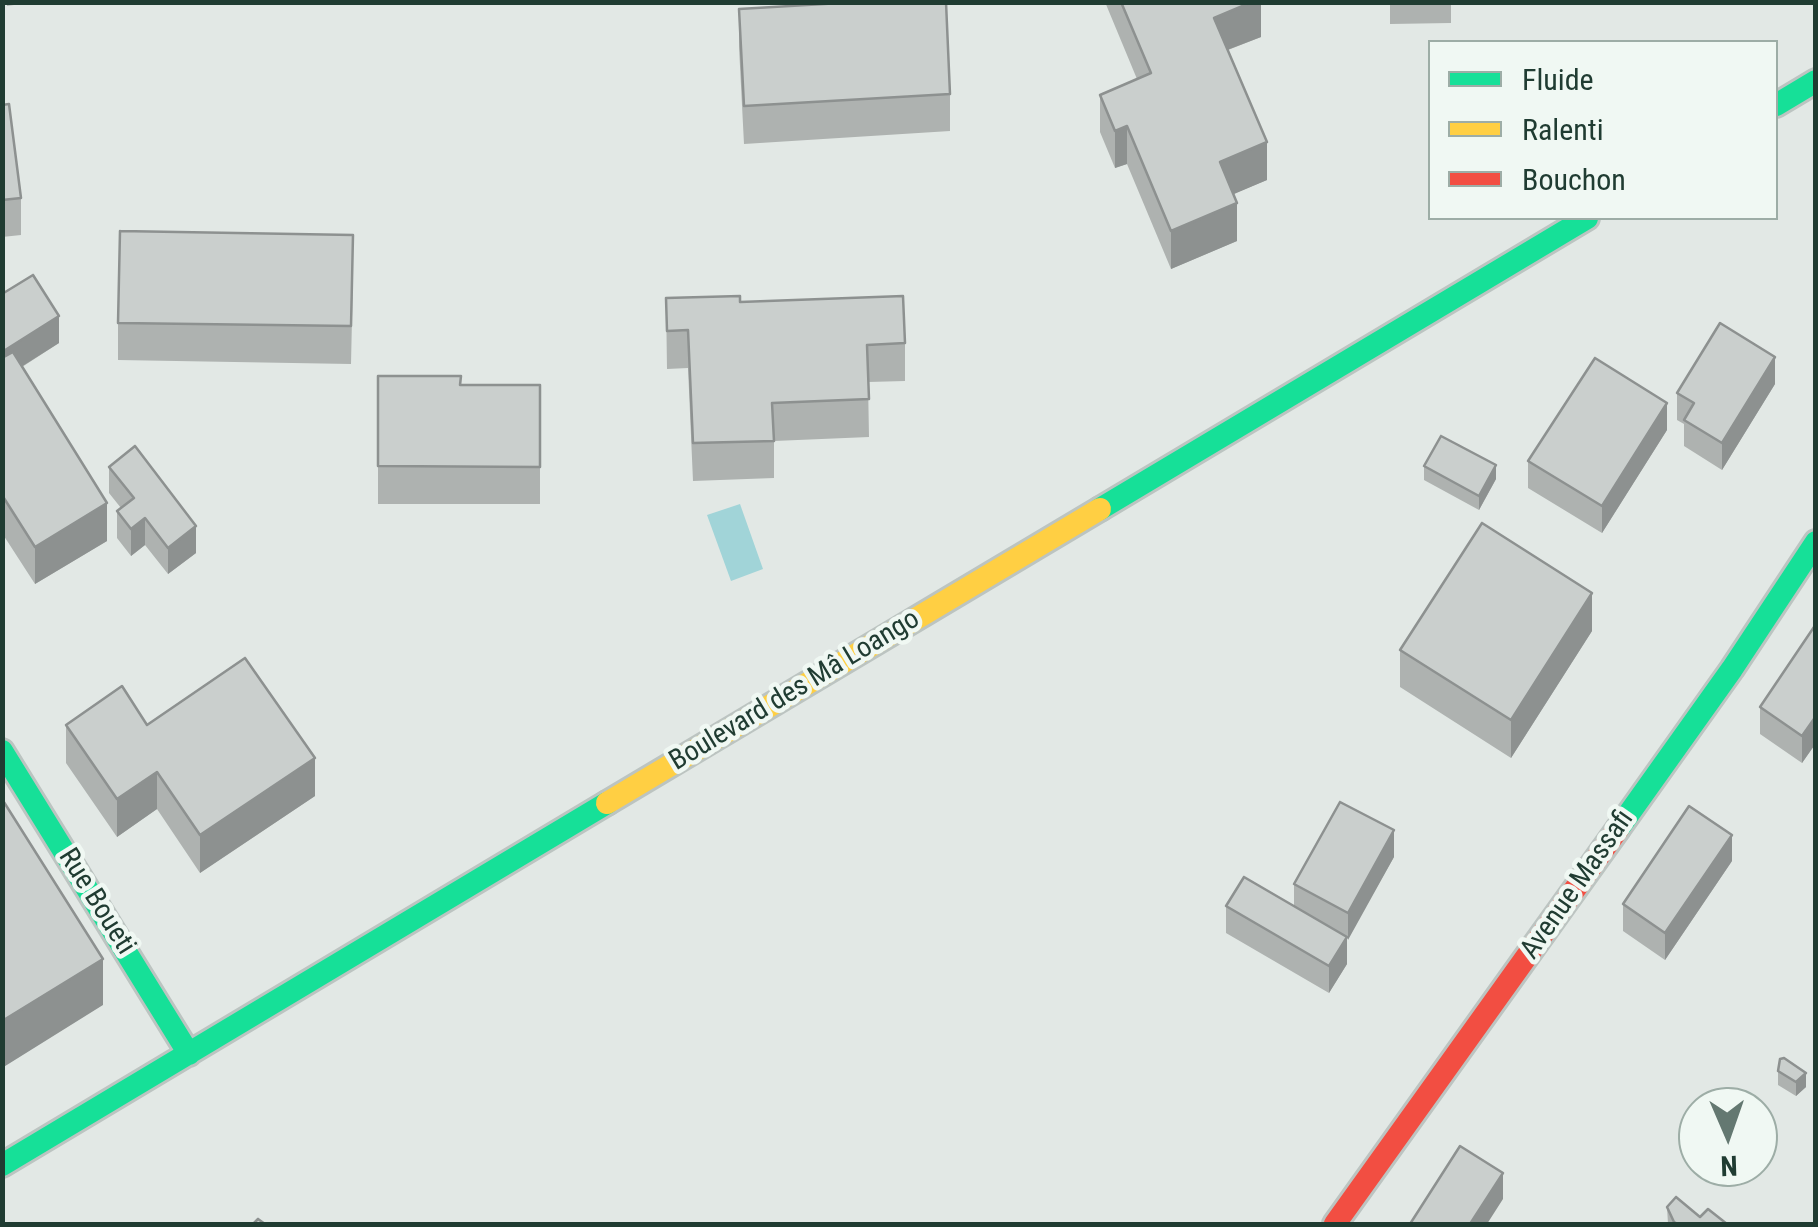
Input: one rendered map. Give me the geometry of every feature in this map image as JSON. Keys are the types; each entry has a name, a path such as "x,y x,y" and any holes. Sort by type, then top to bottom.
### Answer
{"street":[{"path":"1778,104 1816,81"},
{"name":"Boulevard des Mâ Loango","path":"2,1165 1584,220"},
{"name":"Avenue Massafi","path":"1336,1224 1732,669 1816,542"},
{"name":"Rue Boueti","path":"2,752 189,1054"}],"water":[{"path":"740,504 763,569 731,581 707,515"}],"building":[{"path":"946,2 950,94 744,106 739,9"},
{"path":"1121,2 1252,2 1214,18 1267,142 1220,162 1237,203 1171,231 1127,126 1115,131 1100,95 1151,73"},
{"path":"9,104 21,198 2,200 2,105"},
{"path":"120,231 353,235 351,326 118,323"},
{"path":"33,275 59,316 2,352 2,294"},
{"path":"740,296 740,302 903,296 905,343 867,345 869,399 772,403 774,441 693,443 688,330 667,331 666,298"},
{"path":"1720,323 1775,357 1722,443 1684,420 1694,403 1677,393"},
{"path":"13,352 107,503 35,547 2,495 2,358"},
{"path":"1595,358 1667,403 1602,506 1528,461"},
{"path":"378,376 461,376 460,385 540,385 540,467 378,466"},
{"path":"1441,436 1496,465 1479,496 1424,466"},
{"path":"135,446 196,526 168,548 145,518 131,529 117,511 134,498 109,467"},
{"path":"1482,523 1592,593 1511,720 1400,650"},
{"path":"1816,624 1816,716 1802,736 1760,707"},
{"path":"245,658 315,758 200,835 157,772 117,799 66,725 122,686 147,725"},
{"path":"2,799 103,959 2,1021"},
{"path":"1340,802 1394,830 1348,913 1294,884"},
{"path":"1689,806 1732,835 1665,933 1623,904"},
{"path":"1244,877 1347,937 1329,966 1226,906"},
{"path":"1780,1059 1806,1073 1796,1082 1778,1071"},
{"path":"1460,1146 1503,1173 1470,1224 1410,1224"},
{"path":"1676,1197 1700,1217 1708,1209 1727,1224 1674,1222 1667,1207"}],"traffic: fast":[{"path":"1778,104 1816,81"},
{"path":"1100,509 1584,220"},
{"path":"1618,829 1816,542"},
{"path":"2,751 189,1054"},
{"path":"2,1165 607,803"}],"traffic: slow":[{"path":"607,803 1100,509"}],"traffic: jam":[{"path":"1335,1224 1618,829"}]}
